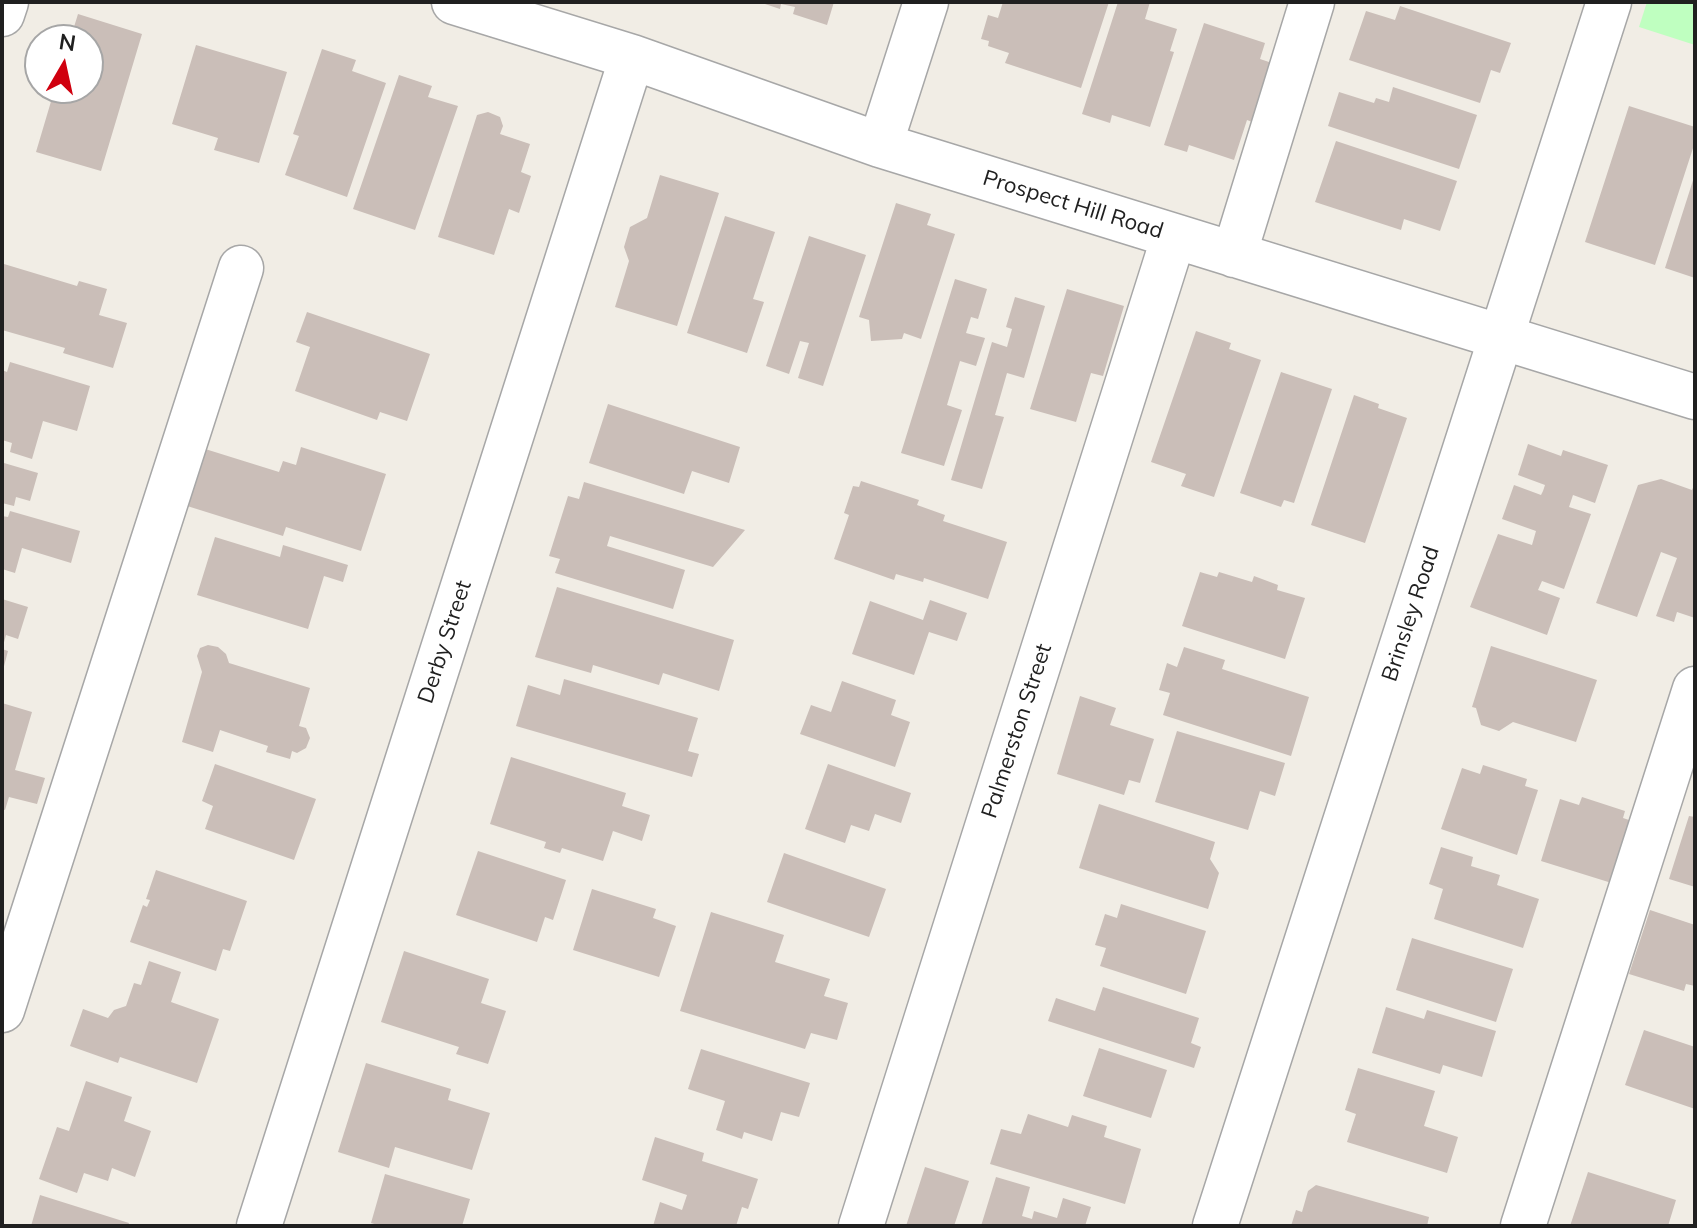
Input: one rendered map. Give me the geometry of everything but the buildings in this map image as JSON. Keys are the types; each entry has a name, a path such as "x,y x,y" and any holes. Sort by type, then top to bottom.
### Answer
{"street":[{"path":"2,14 6,2"},
{"name":"Prospect Hill Road","path":"454,2 544,15 632,57 880,145 1695,397"},
{"path":"880,145 926,2"},
{"path":"1234,255 1312,2"},
{"name":"Brinsley Road","path":"1215,1226 1609,2"},
{"name":"Derby Street","path":"259,1226 632,57"},
{"name":"Palmerston Street","path":"861,1226 1174,236"},
{"path":"2,1010 241,268"},
{"path":"1523,1226 1695,689"}],"green space":[{"path":"1647,2 1695,2 1695,45 1639,27"}]}
